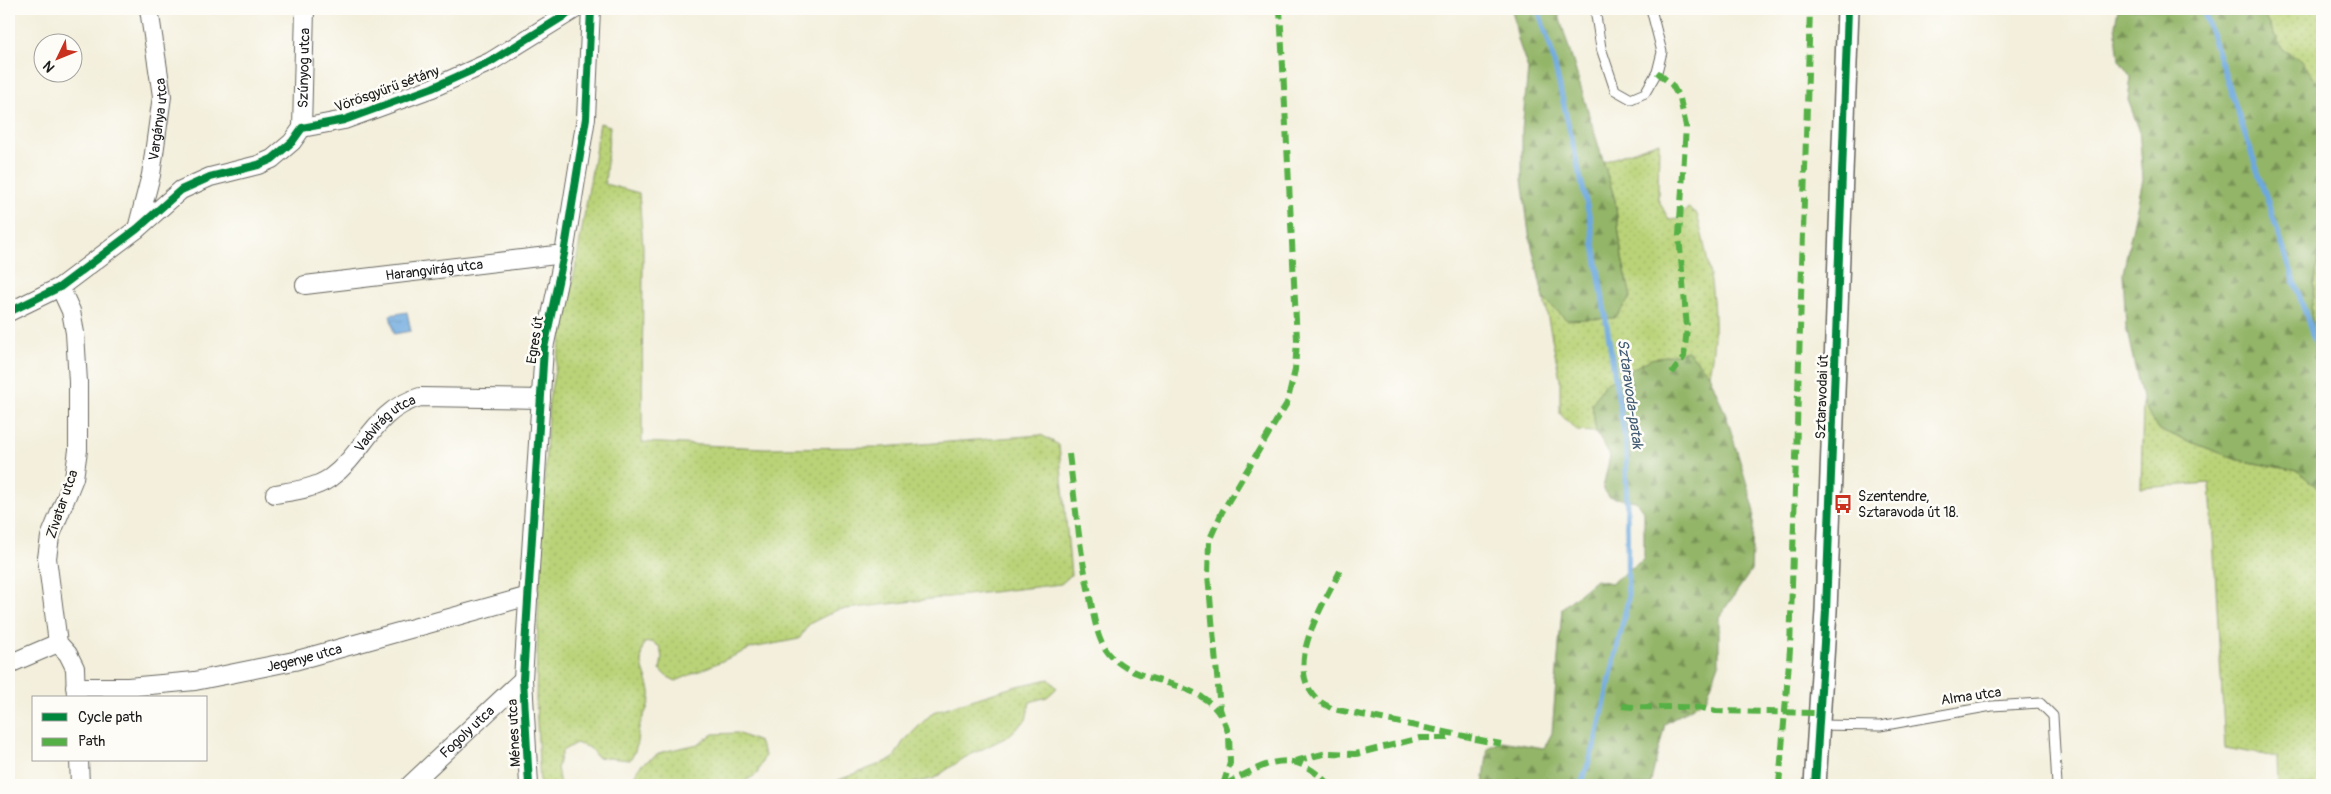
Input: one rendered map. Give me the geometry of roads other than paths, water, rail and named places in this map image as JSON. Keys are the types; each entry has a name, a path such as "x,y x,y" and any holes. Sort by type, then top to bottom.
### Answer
{"street":[{"name":"Vargánya utca","path":"137,229 151,175 162,96 149,9"},
{"name":"Szúnyog utca","path":"302,128 305,9"},
{"name":"Vörösgyűrű sétány","path":"302,128 344,120 440,84 490,62 575,9"},
{"name":"Egres út","path":"524,678 544,348 564,254 586,118 590,9"},
{"name":"Sztaravodai út","path":"1816,785 1826,611 1848,9"},
{"path":"10,307 60,287 137,229 181,190 210,177 258,165 272,158 292,142 302,128"},
{"name":"Harangvirág utca","path":"305,285 564,254"},
{"name":"Zivatar utca","path":"60,287 71,311 75,333 78,382 78,450 74,478 50,538 48,558 58,643 68,654 75,668 76,692"},
{"name":"Vadvirág utca","path":"275,494 313,486 329,478 342,466 383,417 395,407 408,401 420,397 541,399"},
{"name":"Jegenye utca","path":"76,692 195,681 294,661 529,596"},
{"path":"9,664 58,643"},
{"name":"Fogoly utca","path":"410,785 524,678"},
{"name":"Ménes utca","path":"524,678 529,785"},
{"path":"79,762 80,785"}],"lane":[{"path":"1595,9 1601,48 1615,90 1631,99 1645,93 1657,72 1662,52 1651,9"},
{"name":"Alma utca","path":"1820,724 1880,726 1992,706 2040,703 2053,716 2057,785"}],"water":[{"path":"407,312 411,331 394,334 390,315"}],"waterway":[{"name":"Sztaravoda-patak","path":"1538,9 1551,49 1590,219 1626,446 1628,600 1596,741 1581,785"},
{"path":"2203,9 2322,363"}],"place":[{"name":"Szentendre, Sztaravoda út 18.","path":"1843,504"}]}
